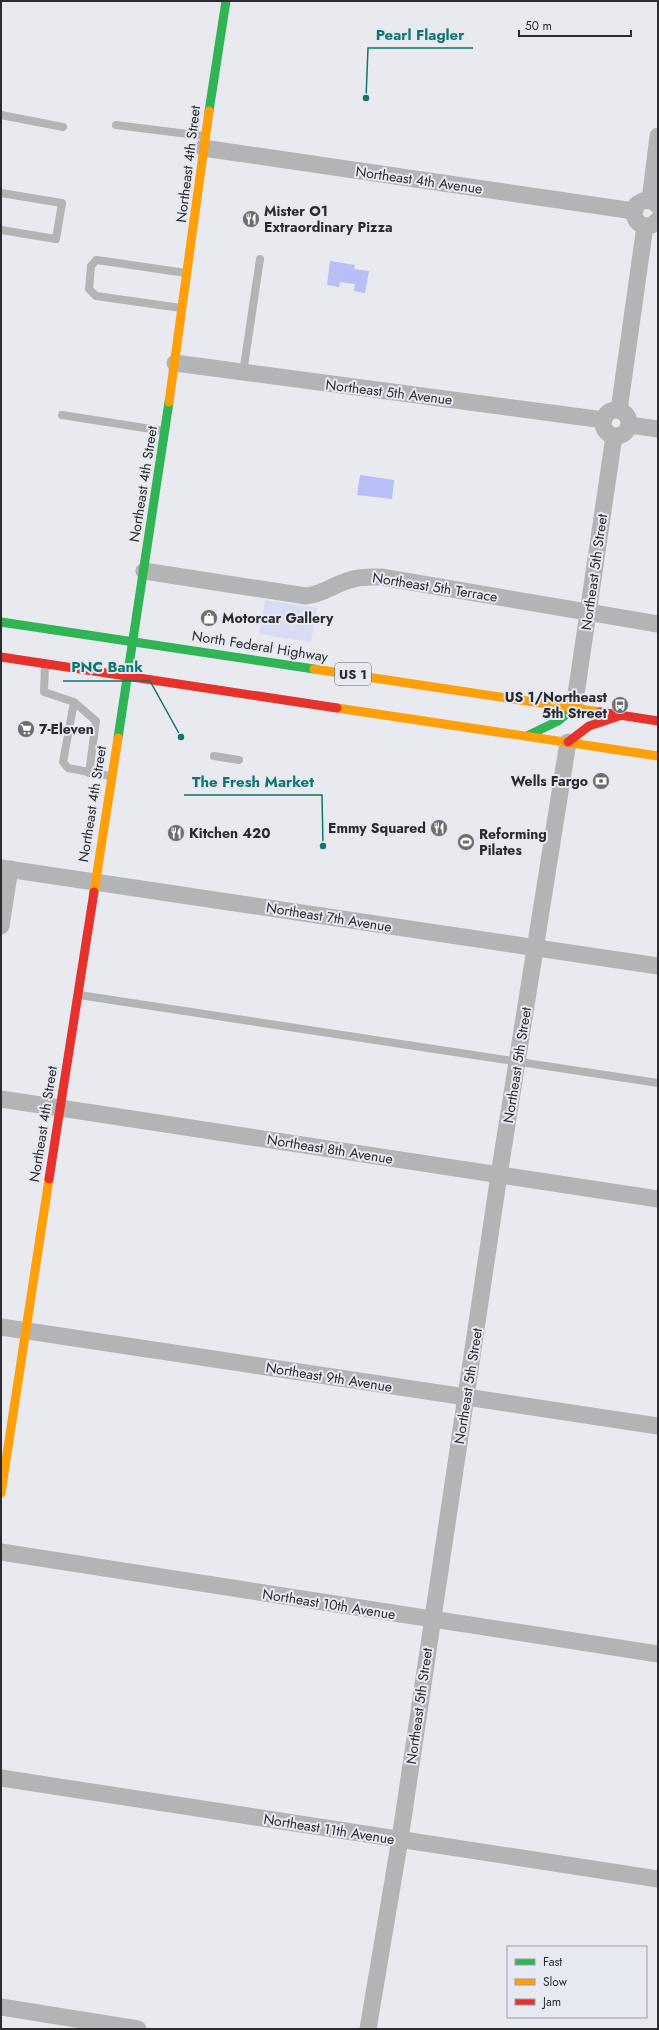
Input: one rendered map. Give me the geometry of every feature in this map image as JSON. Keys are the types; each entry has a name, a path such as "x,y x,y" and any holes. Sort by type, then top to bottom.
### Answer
{"street":[{"name":"Northeast 4th Street","path":"1,1493 77,995 144,571 196,217 204,142 226,1"},
{"path":"619,410 651,223 636,221 634,211 641,201 654,203 658,136"},
{"name":"Northeast 4th Avenue","path":"204,142 634,211"},
{"name":"Northeast 5th Avenue","path":"175,363 604,420"},
{"path":"619,410 627,415 629,425 624,434 614,436 606,431 604,420 610,412 619,410"},
{"path":"629,425 658,429"},
{"name":"Northeast 5th Street","path":"574,708 614,436"},
{"name":"Northeast 5th Terrace","path":"144,571 306,596 317,595 349,580 363,577 381,576 658,624"},
{"name":"North Federal Highway","path":"1,622 658,721"},
{"path":"1,657 658,756"},
{"path":"526,736 554,725 565,718 574,708"},
{"path":"568,742 589,726 622,715"},
{"name":"Northeast 5th Street","path":"368,2029 400,1839 431,1620 499,1175 568,742"},
{"path":"1,926 6,869"},
{"name":"Northeast 7th Avenue","path":"6,869 658,966"},
{"name":"Northeast 8th Avenue","path":"1,1099 658,1199"},
{"name":"Northeast 9th Avenue","path":"1,1327 658,1426"},
{"name":"Northeast 10th Avenue","path":"1,1552 431,1620 658,1654"},
{"name":"Northeast 11th Avenue","path":"1,1778 658,1879"},
{"path":"1,2007 138,2029"}],"lane":[{"path":"1,115 63,126"},
{"path":"116,125 204,142"},
{"path":"1,193 62,203 56,239 1,230"},
{"path":"243,373 260,259"},
{"path":"182,308 96,296 89,289 91,266 96,260 187,273"},
{"path":"62,415 165,431"},
{"path":"45,664 44,692 74,702 96,721 91,744 89,773"},
{"path":"74,702 73,726 63,762 68,768 111,776"},
{"path":"214,756 239,760"},
{"path":"77,995 658,1083"}],"shaded area":[{"path":"265,600 317,608 311,642 259,634"}],"water":[{"path":"330,261 355,265 354,269 369,271 365,293 354,291 355,284 340,282 339,287 327,285"},
{"path":"360,475 394,480 392,499 357,495"}],"traffic: fast":[{"path":"209,111 226,1"},
{"path":"118,738 169,402"},
{"path":"1,622 314,669"},
{"path":"527,736 558,721 574,708"}],"traffic: slow":[{"path":"169,402 209,111"},
{"path":"314,669 600,712"},
{"path":"337,708 658,756"},
{"path":"94,892 118,738"},
{"path":"1,1493 49,1179"}],"traffic: jam":[{"path":"1,657 337,708"},
{"path":"600,712 658,721"},
{"path":"568,742 589,726 619,716"},
{"path":"49,1179 94,892"}],"place":[{"name":"Pearl Flagler","path":"366,98"},
{"name":"Mister O1 Extraordinary Pizza","path":"251,219"},
{"name":"Motorcar Gallery","path":"209,618"},
{"name":"US 1/Northeast 5th Street","path":"620,705"},
{"name":"7-Eleven","path":"26,729"},
{"name":"PNC Bank","path":"181,737"},
{"name":"Wells Fargo","path":"601,781"},
{"name":"Emmy Squared","path":"439,828"},
{"name":"Kitchen 420","path":"176,833"},
{"name":"Reforming Pilates","path":"466,842"},
{"name":"The Fresh Market","path":"323,846"}]}
